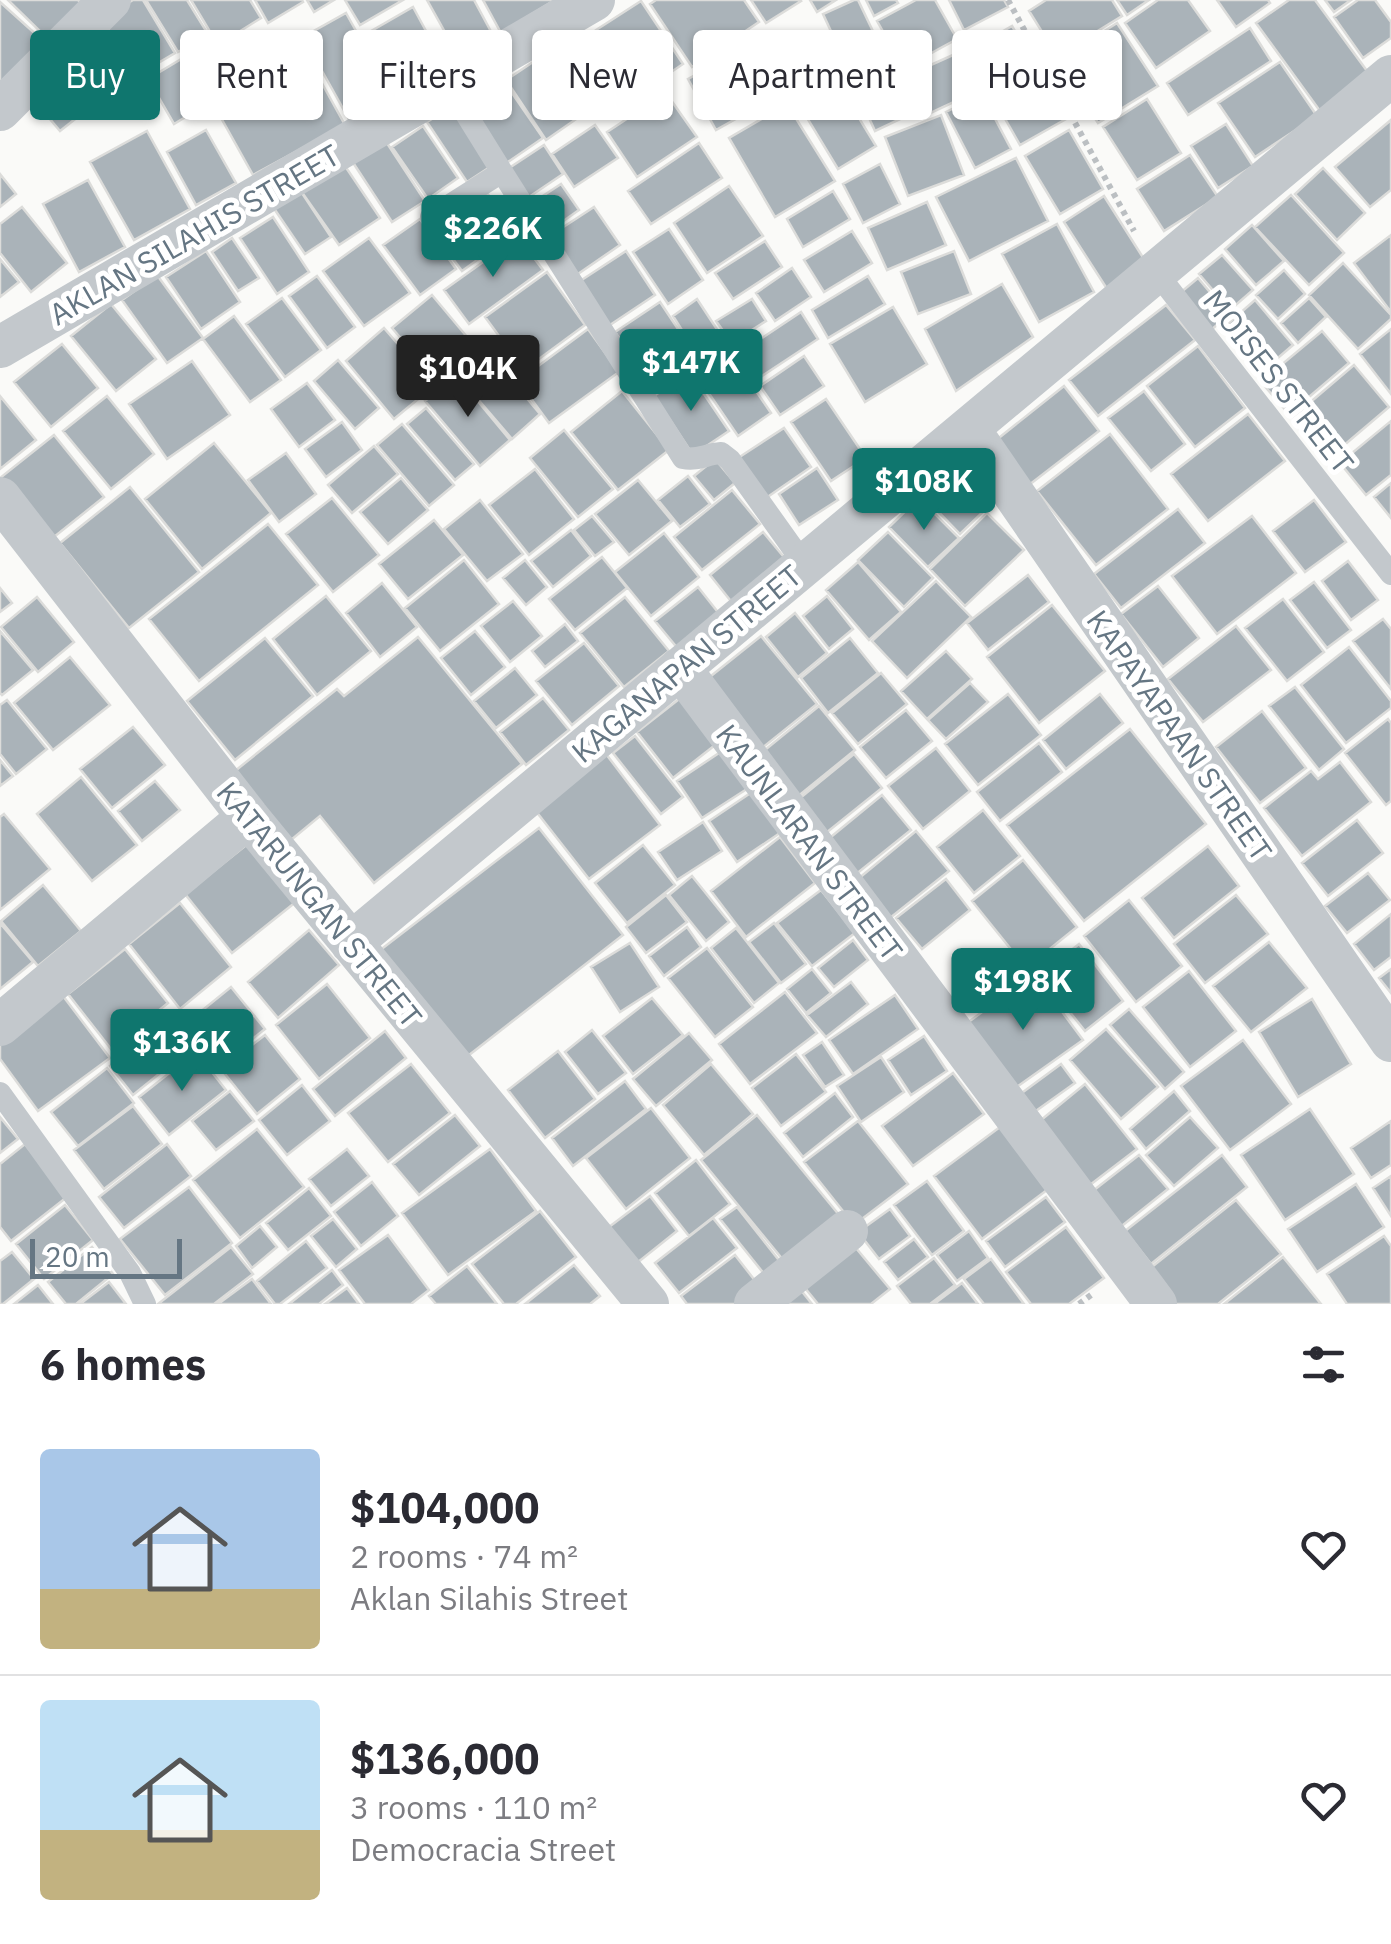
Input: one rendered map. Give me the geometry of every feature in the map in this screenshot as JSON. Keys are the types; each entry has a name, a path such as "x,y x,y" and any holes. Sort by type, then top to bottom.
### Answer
{"street":[{"path":"0,110 110,0"},
{"name":"AKLAN SILAHIS STREET","path":"512,48 594,0"},
{"name":"KAGANAPAN STREET","path":"350,943 1391,76"},
{"name":"AKLAN SILAHIS STREET","path":"0,347 388,120"},
{"name":"KAPAYAPAAN STREET","path":"968,428 1391,1041"},
{"name":"KATARUNGAN STREET","path":"0,498 248,817 648,1304"},
{"name":"KAUNLARAN STREET","path":"680,668 1156,1304"},
{"path":"0,1025 248,817"},
{"path":"755,1304 847,1231"}],"lane":[{"path":"470,120 682,458 696,461 721,453 730,460 804,564"},
{"path":"431,217 502,172"},
{"name":"MOISES STREET","path":"1156,272 1391,574"},
{"path":"0,1093 130,1273 144,1304"}],"path":[{"path":"1008,0 1156,272"}],"building":[{"path":"8,0 78,0 88,10 69,30 39,30"},
{"path":"133,0 143,0 175,53 160,62 160,30 109,30 102,19"},
{"path":"146,0 187,0 206,30 180,30 178,52"},
{"path":"191,0 250,0 261,18 242,30 209,30"},
{"path":"255,0 302,0 303,2 268,23"},
{"path":"307,0 334,0 314,12"},
{"path":"345,0 403,0 360,25"},
{"path":"427,0 474,0 490,30 444,30"},
{"path":"483,0 555,0 506,30 499,30"},
{"path":"656,0 744,0 759,22 747,30 693,30 692,67 673,38 673,30 667,30 650,4"},
{"path":"751,0 800,0 801,1 766,23"},
{"path":"810,0 836,0 817,12"},
{"path":"858,0 872,30 830,30 823,14"},
{"path":"866,0 896,0 898,3 874,16"},
{"path":"916,0 935,0 952,30 952,42 932,53 932,30 882,30 877,21"},
{"path":"949,0 1004,0 1008,7 964,30"},
{"path":"1046,0 1112,0 1122,16 1099,30 1041,30 1029,11"},
{"path":"1117,0 1149,0 1127,15"},
{"path":"1158,0 1188,0 1210,31 1156,68 1125,23"},
{"path":"1217,0 1268,0 1270,3 1236,27"},
{"path":"1289,0 1315,0 1370,75 1320,111 1256,23"},
{"path":"1325,0 1351,0 1334,12"},
{"path":"1358,0 1375,0 1391,22 1391,38 1363,58 1334,17"},
{"path":"641,1 660,30 596,30"},
{"path":"0,2 31,30 30,63 0,87"},
{"path":"413,7 425,30 373,30"},
{"path":"346,13 356,30 343,30 343,108 323,73 323,30 316,30"},
{"path":"1250,28 1271,61 1188,115 1167,83"},
{"path":"1122,31 1158,86 1122,108"},
{"path":"673,49 683,64 673,71"},
{"path":"952,55 952,103 932,112 932,64"},
{"path":"180,60 181,120 174,124 160,100 160,72"},
{"path":"1280,62 1317,116 1255,157 1218,103"},
{"path":"532,63 532,119 512,89 512,76"},
{"path":"323,85 345,125 253,175 222,120 323,120"},
{"path":"512,93 543,138 505,164 476,120 512,120"},
{"path":"1147,99 1181,153 1137,180 1103,127 1122,120 1122,115"},
{"path":"673,103 697,137 637,177 607,132 625,120 673,120"},
{"path":"952,109 952,120 996,120 1011,149 975,168 946,112"},
{"path":"941,115 964,175 908,196 885,137"},
{"path":"51,120 74,120 60,131"},
{"path":"467,120 496,163 467,182 427,122"},
{"path":"533,120 575,120 546,140"},
{"path":"711,120 734,120 716,130"},
{"path":"760,120 797,120 835,181 775,217 729,138"},
{"path":"808,120 860,120 876,146 838,169"},
{"path":"870,120 898,120 875,131"},
{"path":"1006,120 1064,120 1020,145"},
{"path":"1391,120 1391,190 1370,207 1335,167"},
{"path":"1226,124 1253,166 1218,188 1191,146"},
{"path":"595,125 618,158 574,187 552,154"},
{"path":"423,126 458,178 428,199 392,147"},
{"path":"206,130 236,183 196,205 167,152"},
{"path":"1069,130 1103,189 1060,214 1025,156"},
{"path":"147,131 190,209 134,240 90,162"},
{"path":"383,137 425,201 392,222 350,158"},
{"path":"699,143 722,178 651,224 628,191"},
{"path":"544,145 563,174 523,201 503,172"},
{"path":"1190,155 1218,197 1164,231 1137,189"},
{"path":"1016,158 1048,221 969,261 936,197"},
{"path":"343,163 380,218 339,245 301,191"},
{"path":"880,164 900,204 863,223 843,184"},
{"path":"1323,168 1365,213 1337,240 1295,194"},
{"path":"0,174 16,194 0,207"},
{"path":"88,180 125,247 79,272 43,204"},
{"path":"561,184 579,210 545,234 526,207"},
{"path":"729,186 763,236 707,273 674,223"},
{"path":"300,190 331,237 305,254 273,207"},
{"path":"833,191 850,219 803,247 787,219"},
{"path":"487,193 516,232 462,271 433,232"},
{"path":"1291,195 1344,253 1309,285 1255,227"},
{"path":"1104,196 1149,267 1109,292 1064,222"},
{"path":"927,202 946,245 887,270 868,228"},
{"path":"22,207 67,263 31,292 0,253 0,224"},
{"path":"594,207 620,245 575,276 548,237"},
{"path":"273,217 309,272 277,294 240,238"},
{"path":"420,219 456,269 420,295 383,245"},
{"path":"1057,224 1094,292 1039,322 1002,254"},
{"path":"1252,225 1284,261 1256,285 1225,249"},
{"path":"669,229 703,280 668,304 633,252"},
{"path":"852,231 872,263 824,292 804,260"},
{"path":"1391,235 1391,312 1354,263"},
{"path":"518,237 543,270 469,324 444,290"},
{"path":"232,238 259,278 238,291 212,252"},
{"path":"369,238 410,293 364,326 323,271"},
{"path":"765,241 782,267 733,299 715,273"},
{"path":"206,251 240,302 201,329 166,277"},
{"path":"626,251 655,295 607,327 577,283"},
{"path":"954,251 971,294 918,314 901,272"},
{"path":"1222,255 1253,290 1230,310 1199,274"},
{"path":"0,259 19,282 0,297"},
{"path":"1343,263 1391,315 1358,349 1309,295"},
{"path":"792,268 811,297 775,321 756,293"},
{"path":"1284,270 1305,294 1278,319 1256,295"},
{"path":"547,272 585,325 524,370 485,317"},
{"path":"157,275 203,338 167,363 122,300"},
{"path":"317,276 355,327 327,348 289,296"},
{"path":"868,276 885,304 828,338 812,310"},
{"path":"1198,278 1229,315 1211,330 1180,293"},
{"path":"1002,284 1033,337 956,391 925,329"},
{"path":"432,295 478,350 439,383 392,328"},
{"path":"282,298 321,350 285,377 246,324"},
{"path":"1309,298 1326,317 1298,343 1281,323"},
{"path":"697,299 724,340 699,357 673,316"},
{"path":"752,299 766,321 732,343 716,321"},
{"path":"1255,300 1293,345 1259,374 1222,329"},
{"path":"660,302 694,353 649,382 615,332"},
{"path":"111,304 156,359 116,391 71,336"},
{"path":"1166,305 1195,340 1098,416 1069,380"},
{"path":"893,307 927,364 865,402 830,344"},
{"path":"801,312 818,339 759,378 741,352"},
{"path":"234,316 281,380 250,402 203,339"},
{"path":"384,328 434,386 394,419 346,361"},
{"path":"588,329 619,372 549,423 518,381"},
{"path":"1391,329 1391,394 1360,354"},
{"path":"1322,331 1349,363 1289,414 1261,382"},
{"path":"62,344 98,388 51,427 14,382"},
{"path":"1198,346 1245,408 1195,447 1147,386"},
{"path":"729,351 771,413 738,436 695,373"},
{"path":"488,352 540,414 512,439 458,376"},
{"path":"804,356 824,386 780,415 760,386"},
{"path":"338,360 379,408 355,429 314,381"},
{"path":"192,361 230,415 167,459 129,404"},
{"path":"1354,365 1389,407 1329,458 1293,417"},
{"path":"689,372 729,431 693,455 654,396"},
{"path":"456,375 510,440 480,466 425,401"},
{"path":"307,383 335,420 299,447 271,409"},
{"path":"1064,386 1099,431 1029,485 995,441"},
{"path":"622,391 669,450 618,490 571,432"},
{"path":"1144,391 1185,444 1151,471 1108,418"},
{"path":"0,396 36,440 0,469"},
{"path":"107,396 154,454 111,489 63,431"},
{"path":"826,399 866,458 831,481 791,422"},
{"path":"426,408 474,464 455,480 407,424"},
{"path":"1248,414 1285,461 1208,521 1171,474"},
{"path":"1391,421 1391,475 1366,495 1340,463"},
{"path":"342,422 362,450 326,477 305,449"},
{"path":"402,424 454,485 429,506 377,445"},
{"path":"784,428 811,467 766,498 738,458"},
{"path":"564,430 613,489 578,517 530,458"},
{"path":"1110,434 1168,509 1096,565 1037,491"},
{"path":"54,435 104,497 44,545 0,478"},
{"path":"214,443 271,513 202,569 145,499"},
{"path":"374,446 398,474 352,513 328,485"},
{"path":"286,453 316,494 279,522 248,480"},
{"path":"715,459 735,483 714,500 694,476"},
{"path":"949,467 988,507 960,534 921,494"},
{"path":"817,468 838,500 799,525 779,494"},
{"path":"535,469 574,519 529,555 489,505"},
{"path":"688,476 710,504 680,527 658,500"},
{"path":"401,478 428,510 388,544 360,512"},
{"path":"638,480 672,521 629,555 595,514"},
{"path":"1391,483 1391,518 1374,497"},
{"path":"130,487 199,572 129,628 60,543"},
{"path":"732,490 760,524 702,570 674,537"},
{"path":"332,498 379,555 333,592 286,534"},
{"path":"919,498 959,538 928,567 889,527"},
{"path":"480,500 523,554 487,581 444,529"},
{"path":"1314,500 1346,542 1305,572 1273,531"},
{"path":"1178,509 1205,543 1121,608 1094,574"},
{"path":"987,513 1024,550 965,606 930,569"},
{"path":"592,516 614,542 595,556 574,530"},
{"path":"1252,516 1296,573 1217,634 1172,576"},
{"path":"434,520 463,555 408,599 379,564"},
{"path":"268,524 318,585 199,681 149,619"},
{"path":"571,530 591,556 553,587 531,561"},
{"path":"763,532 788,562 734,605 710,575"},
{"path":"888,532 933,578 904,607 858,560"},
{"path":"664,533 699,577 651,616 615,572"},
{"path":"602,557 627,588 575,630 549,599"},
{"path":"464,560 499,604 440,651 405,608"},
{"path":"525,560 547,587 526,605 503,578"},
{"path":"1348,561 1378,600 1351,620 1322,581"},
{"path":"858,562 901,612 869,640 826,590"},
{"path":"1028,575 1049,602 988,650 967,623"},
{"path":"936,581 971,617 907,678 872,641"},
{"path":"1314,582 1351,630 1327,648 1290,600"},
{"path":"382,583 417,627 380,657 346,613"},
{"path":"1158,586 1199,638 1163,667 1121,614"},
{"path":"698,587 721,616 679,650 655,621"},
{"path":"0,588 12,603 0,612"},
{"path":"326,596 371,651 317,695 273,639"},
{"path":"827,596 853,629 829,649 803,616"},
{"path":"37,597 74,642 38,672 1,627"},
{"path":"625,597 669,651 624,687 580,633"},
{"path":"1283,599 1324,652 1287,681 1245,628"},
{"path":"513,601 542,636 510,662 481,626"},
{"path":"1052,605 1105,671 1039,723 987,657"},
{"path":"795,613 827,653 798,677 766,637"},
{"path":"1383,619 1391,629 1391,689 1353,641"},
{"path":"565,624 578,641 545,667 532,651"},
{"path":"1236,626 1271,670 1203,722 1168,679"},
{"path":"0,631 33,670 2,695 0,693"},
{"path":"475,631 505,667 471,695 441,658"},
{"path":"761,636 817,704 757,752 701,684"},
{"path":"418,637 522,764 374,883 320,816 291,840 235,771 337,689 344,696"},
{"path":"265,638 313,696 235,760 187,701"},
{"path":"850,638 878,673 828,713 801,678"},
{"path":"584,643 619,686 572,725 536,681"},
{"path":"1349,647 1391,701 1391,708 1346,743 1301,685"},
{"path":"946,651 972,679 927,719 901,691"},
{"path":"70,657 110,705 53,750 14,703"},
{"path":"515,668 537,695 496,728 474,701"},
{"path":"881,673 907,704 858,744 832,713"},
{"path":"970,683 988,702 946,739 928,720"},
{"path":"1295,687 1344,749 1319,770 1269,706"},
{"path":"1008,694 1041,735 978,785 945,744"},
{"path":"1100,694 1123,723 1066,769 1043,740"},
{"path":"683,696 719,742 673,778 637,732"},
{"path":"543,698 569,730 526,765 500,732"},
{"path":"7,700 47,749 16,774 0,754 0,705"},
{"path":"819,706 855,750 791,802 755,758"},
{"path":"906,710 932,741 886,778 860,747"},
{"path":"1262,711 1306,768 1260,803 1216,747"},
{"path":"1388,719 1391,801 1386,805 1345,753"},
{"path":"133,727 165,765 112,808 80,769"},
{"path":"1130,729 1206,824 1084,921 1007,825"},
{"path":"635,736 683,797 661,814 613,753"},
{"path":"1039,743 1062,772 1000,821 977,792"},
{"path":"936,748 970,791 923,829 888,786"},
{"path":"725,749 750,787 702,818 677,781"},
{"path":"606,754 660,825 589,879 535,810"},
{"path":"854,754 882,788 821,837 794,803"},
{"path":"0,760 13,776 0,786"},
{"path":"1340,762 1371,802 1302,856 1264,808 1311,771 1318,779"},
{"path":"81,777 137,845 92,881 37,814"},
{"path":"155,781 180,810 142,841 118,811"},
{"path":"752,792 780,833 737,862 709,821"},
{"path":"882,795 911,830 855,875 826,841"},
{"path":"983,810 1020,856 974,893 937,847"},
{"path":"4,814 50,869 0,910 0,817"},
{"path":"1357,820 1383,853 1328,896 1302,863"},
{"path":"703,822 722,851 677,880 658,852"},
{"path":"539,828 623,935 464,1059 379,951"},
{"path":"916,831 949,871 890,918 858,879"},
{"path":"780,837 815,883 746,937 711,891"},
{"path":"250,842 297,901 232,953 185,894"},
{"path":"643,845 675,885 627,923 595,883"},
{"path":"1208,846 1239,886 1174,938 1142,898"},
{"path":"1023,860 1077,927 1026,968 972,901"},
{"path":"1368,873 1390,900 1347,933 1325,906"},
{"path":"692,876 729,922 706,941 669,895"},
{"path":"946,879 970,910 922,949 896,918"},
{"path":"43,885 81,931 38,966 1,921"},
{"path":"821,890 855,933 812,966 777,923"},
{"path":"666,895 687,922 646,953 626,927"},
{"path":"1236,895 1268,934 1205,983 1174,944"},
{"path":"1129,900 1182,966 1136,1002 1084,936"},
{"path":"180,903 231,967 180,1009 129,944"},
{"path":"1391,914 1391,957 1374,970 1354,944"},
{"path":"0,923 33,962 0,989"},
{"path":"774,923 806,964 781,983 749,942"},
{"path":"687,927 701,947 664,976 649,956"},
{"path":"736,928 779,983 754,1003 711,948"},
{"path":"309,930 339,965 278,1018 248,982"},
{"path":"853,940 868,960 834,987 818,968"},
{"path":"1269,942 1307,988 1251,1032 1213,986"},
{"path":"630,943 659,987 620,1012 591,967"},
{"path":"1079,944 1123,1001 1085,1031 1040,975"},
{"path":"707,948 753,1007 715,1037 668,978"},
{"path":"125,949 168,1003 111,1049 68,994"},
{"path":"812,969 831,993 806,1013 787,989"},
{"path":"1391,969 1391,993 1379,978"},
{"path":"1189,971 1236,1031 1190,1067 1143,1007"},
{"path":"1034,974 1083,1040 1011,1091 963,1026"},
{"path":"851,982 868,1004 826,1037 807,1015"},
{"path":"327,984 370,1038 319,1079 276,1025"},
{"path":"231,987 265,1029 216,1068 183,1026"},
{"path":"60,992 110,1058 38,1111 0,1059 0,1036"},
{"path":"785,992 817,1033 750,1084 719,1044"},
{"path":"895,995 918,1029 853,1074 829,1040"},
{"path":"652,998 683,1035 633,1074 603,1036"},
{"path":"1312,999 1351,1064 1298,1097 1259,1032"},
{"path":"1129,1009 1184,1072 1165,1089 1110,1025"},
{"path":"167,1019 190,1049 133,1095 110,1066"},
{"path":"1106,1029 1158,1087 1121,1119 1070,1060"},
{"path":"592,1030 626,1073 598,1094 565,1052"},
{"path":"385,1031 406,1058 335,1116 313,1089"},
{"path":"689,1033 712,1060 656,1106 633,1079"},
{"path":"265,1035 300,1079 257,1114 221,1069"},
{"path":"924,1036 947,1071 911,1095 888,1060"},
{"path":"1243,1040 1291,1104 1230,1150 1181,1086"},
{"path":"822,1042 844,1075 825,1087 803,1055"},
{"path":"558,1051 595,1099 545,1138 508,1090"},
{"path":"196,1052 226,1090 169,1135 139,1097"},
{"path":"796,1054 826,1092 781,1126 752,1088"},
{"path":"881,1057 904,1092 861,1122 837,1086"},
{"path":"411,1064 450,1113 388,1162 348,1113"},
{"path":"711,1064 753,1114 704,1155 663,1105"},
{"path":"1061,1064 1075,1083 1033,1113 1019,1095"},
{"path":"107,1068 134,1103 78,1146 51,1112"},
{"path":"953,1073 984,1114 913,1166 882,1126"},
{"path":"625,1081 646,1109 573,1166 552,1138"},
{"path":"1085,1084 1137,1149 1086,1188 1035,1125"},
{"path":"302,1085 330,1121 287,1155 259,1120"},
{"path":"230,1091 254,1121 216,1150 192,1121"},
{"path":"1174,1091 1190,1111 1146,1149 1130,1129"},
{"path":"835,1093 853,1117 803,1157 784,1133"},
{"path":"133,1106 162,1144 104,1189 74,1150"},
{"path":"651,1108 690,1158 626,1209 586,1158"},
{"path":"1310,1109 1354,1174 1285,1220 1241,1155"},
{"path":"455,1115 480,1146 419,1195 393,1164"},
{"path":"757,1115 849,1227 793,1272 701,1160"},
{"path":"0,1117 18,1139 0,1153"},
{"path":"1190,1117 1218,1148 1174,1186 1146,1155"},
{"path":"858,1121 908,1184 854,1225 804,1162"},
{"path":"1391,1121 1391,1165 1371,1178 1351,1148"},
{"path":"1000,1127 1047,1190 982,1239 934,1176"},
{"path":"257,1129 304,1187 240,1238 193,1180"},
{"path":"25,1144 67,1197 11,1241 0,1227 0,1164"},
{"path":"167,1144 191,1176 124,1228 99,1197"},
{"path":"347,1149 369,1176 331,1206 309,1179"},
{"path":"490,1149 536,1211 448,1275 402,1213"},
{"path":"1139,1155 1168,1189 1118,1229 1089,1194"},
{"path":"1222,1155 1247,1187 1151,1264 1125,1231"},
{"path":"696,1160 730,1204 689,1236 655,1193"},
{"path":"1391,1176 1391,1216 1373,1188"},
{"path":"927,1181 964,1231 932,1255 894,1205"},
{"path":"372,1182 398,1216 361,1246 334,1212"},
{"path":"1356,1184 1384,1227 1317,1272 1288,1229"},
{"path":"189,1187 232,1243 165,1295 120,1239"},
{"path":"309,1188 331,1216 288,1250 266,1223"},
{"path":"650,1196 677,1231 637,1263 609,1227"},
{"path":"1046,1197 1065,1222 1005,1267 986,1241"},
{"path":"1236,1200 1281,1254 1218,1304 1175,1304 1148,1270"},
{"path":"65,1205 93,1240 44,1279 16,1244"},
{"path":"737,1207 789,1273 773,1285 720,1219"},
{"path":"890,1209 910,1236 879,1259 858,1232"},
{"path":"540,1211 576,1257 516,1304 504,1304 472,1264"},
{"path":"713,1218 737,1248 679,1293 655,1263"},
{"path":"333,1219 357,1249 336,1267 311,1236"},
{"path":"260,1226 277,1247 252,1268 236,1246"},
{"path":"1066,1227 1104,1278 1069,1304 1031,1304 1006,1272"},
{"path":"969,1231 988,1258 957,1281 937,1255"},
{"path":"388,1235 429,1290 411,1304 365,1304 339,1270"},
{"path":"846,1236 890,1289 871,1304 818,1304 796,1277"},
{"path":"1384,1236 1391,1246 1391,1304 1347,1304 1327,1274"},
{"path":"914,1239 928,1257 898,1280 884,1262"},
{"path":"306,1241 327,1268 275,1304 257,1281"},
{"path":"92,1247 113,1274 76,1304 66,1304 48,1282"},
{"path":"231,1247 253,1274 214,1304 158,1304"},
{"path":"12,1252 34,1279 0,1304 0,1261"},
{"path":"735,1255 760,1287 738,1304 687,1304 681,1296"},
{"path":"1283,1257 1321,1304 1224,1304"},
{"path":"934,1258 955,1285 930,1304 911,1304 897,1286"},
{"path":"991,1259 1024,1304 984,1304 964,1279"},
{"path":"574,1265 600,1296 590,1304 525,1304"},
{"path":"467,1266 497,1304 436,1304 429,1296"},
{"path":"332,1270 343,1285 319,1304 289,1304"},
{"path":"252,1279 271,1304 218,1304"},
{"path":"792,1279 812,1304 759,1304"},
{"path":"109,1282 126,1304 80,1304"},
{"path":"962,1283 978,1304 934,1304"},
{"path":"38,1285 53,1304 14,1304"},
{"path":"347,1288 359,1304 325,1304"}]}
